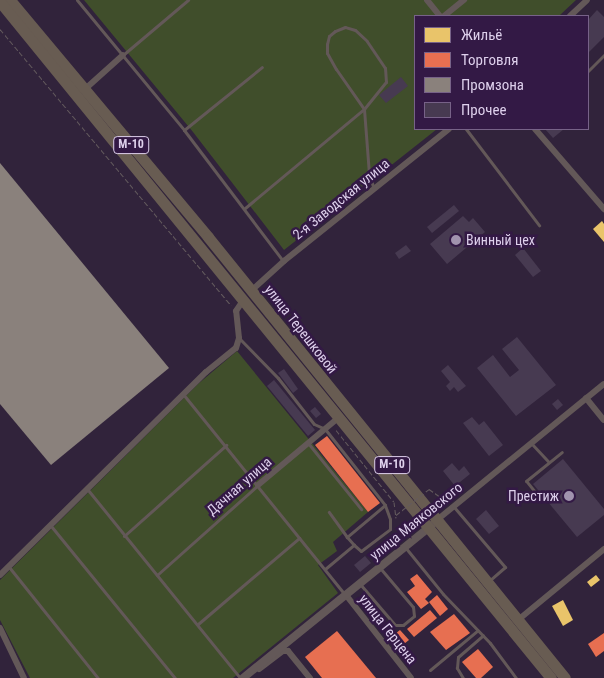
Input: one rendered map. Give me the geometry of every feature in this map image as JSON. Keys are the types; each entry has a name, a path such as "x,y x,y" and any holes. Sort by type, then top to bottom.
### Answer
{"highway":[{"name":"улица Терешковой","path":"10,0 432,524 551,678"},
{"name":"улица Терешковой","path":"0,2 247,295 334,421 488,582 565,678"}],"street":[{"path":"427,0 439,15"},
{"path":"445,15 464,0"},
{"path":"571,15 587,0"},
{"path":"84,90 123,55"},
{"name":"2-я Заводская улица","path":"236,311 247,295 284,261 448,130"},
{"path":"536,130 604,209"},
{"path":"0,575 184,394 236,348 239,338 236,311"},
{"name":"улица Маяковского","path":"243,678 604,384"},
{"path":"586,398 604,420"},
{"name":"Дачная улица","path":"258,485 334,421"},
{"path":"518,620 604,549"},
{"name":"улица Герцена","path":"346,595 411,678"},
{"path":"0,628 24,678"},
{"path":"250,672 261,668 283,651 288,651 310,678"}],"lane":[{"path":"78,0 246,208 284,261"},
{"path":"123,55 188,0"},
{"path":"246,208 364,108 386,82 385,68 366,41 355,30 345,27 329,36 327,44 328,54 336,69 364,108 369,174 374,189"},
{"path":"589,71 604,56"},
{"path":"184,130 262,66"},
{"path":"467,130 538,225"},
{"path":"239,338 278,378 314,424 325,429 385,505 390,519 390,529 361,550 347,537 329,512"},
{"path":"184,394 346,595"},
{"path":"308,443 361,509"},
{"path":"531,443 549,462"},
{"path":"124,536 226,445"},
{"path":"540,498 526,481 562,452"},
{"name":"Дачная улица","path":"157,574 258,485"},
{"path":"87,488 240,678"},
{"path":"347,537 385,505"},
{"path":"454,507 505,567 488,582"},
{"path":"50,526 175,678"},
{"path":"198,624 299,538"},
{"path":"325,569 354,545"},
{"path":"405,546 443,594 483,635 516,678"},
{"path":"8,566 98,678"},
{"path":"360,584 395,625 403,625 414,616 414,607 379,567"},
{"path":"430,670 478,630"},
{"path":"463,678 457,668 458,657 483,635"}],"path":[{"path":"0,29 236,311"},
{"path":"334,421 394,502 396,516 429,489 454,507"}],"green space":[{"path":"84,0 576,0 560,15 414,15 414,130 436,130 284,250 193,132"},
{"path":"237,351 368,512 333,542 337,551 318,565 338,593 233,678 30,678 0,620 0,580 198,384"}],"building: Жильё":[{"path":"602,221 604,224 604,242 593,229"},
{"path":"596,575 600,580 591,587 587,582"},
{"path":"563,600 573,620 563,626 552,606"}],"building: Торговля":[{"path":"327,436 380,503 368,512 315,445"},
{"path":"417,574 432,592 425,599 429,603 421,609 407,592 415,586 410,579"},
{"path":"437,595 448,609 440,616 429,602"},
{"path":"430,610 437,618 414,637 407,629"},
{"path":"454,614 470,633 446,650 430,632"},
{"path":"400,630 409,640 400,647 391,637"},
{"path":"337,631 376,678 322,678 305,657"},
{"path":"604,633 604,651 596,657 588,644"},
{"path":"478,649 493,667 481,678 476,678 462,662"}],"building: Промзона":[{"path":"0,163 169,368 51,465 0,404"}],"building: Прочее":[{"path":"597,10 604,17 604,37 589,52 589,19"},
{"path":"401,77 408,86 386,103 379,95"},
{"path":"546,130 563,130 553,138"},
{"path":"454,205 459,211 432,233 427,227"},
{"name":"Винный цех","path":"463,216 469,222 473,218 485,232 447,264 430,244"},
{"path":"406,245 411,251 399,259 395,253"},
{"path":"523,248 541,271 533,277 515,255"},
{"path":"517,337 556,385 516,416 477,368 493,355 510,377 519,370 502,349"},
{"path":"448,365 466,386 458,392 454,387 450,391 446,386 450,382 441,371"},
{"path":"284,369 298,389 293,393 278,373"},
{"path":"274,380 315,430 308,436 267,386"},
{"path":"558,399 563,405 557,410 552,404"},
{"path":"315,407 321,414 316,418 310,411"},
{"path":"472,417 479,425 484,421 503,445 489,456 463,423"},
{"name":"Престиж","path":"563,459 604,509 604,515 577,537 533,484"},
{"path":"452,463 459,471 464,466 470,474 455,486 443,471"},
{"path":"486,510 499,526 489,534 476,519"},
{"path":"365,556 371,563 360,572 354,565"}],"place":[{"name":"Винный цех","path":"456,240"},
{"name":"Престиж","path":"569,496"}]}
